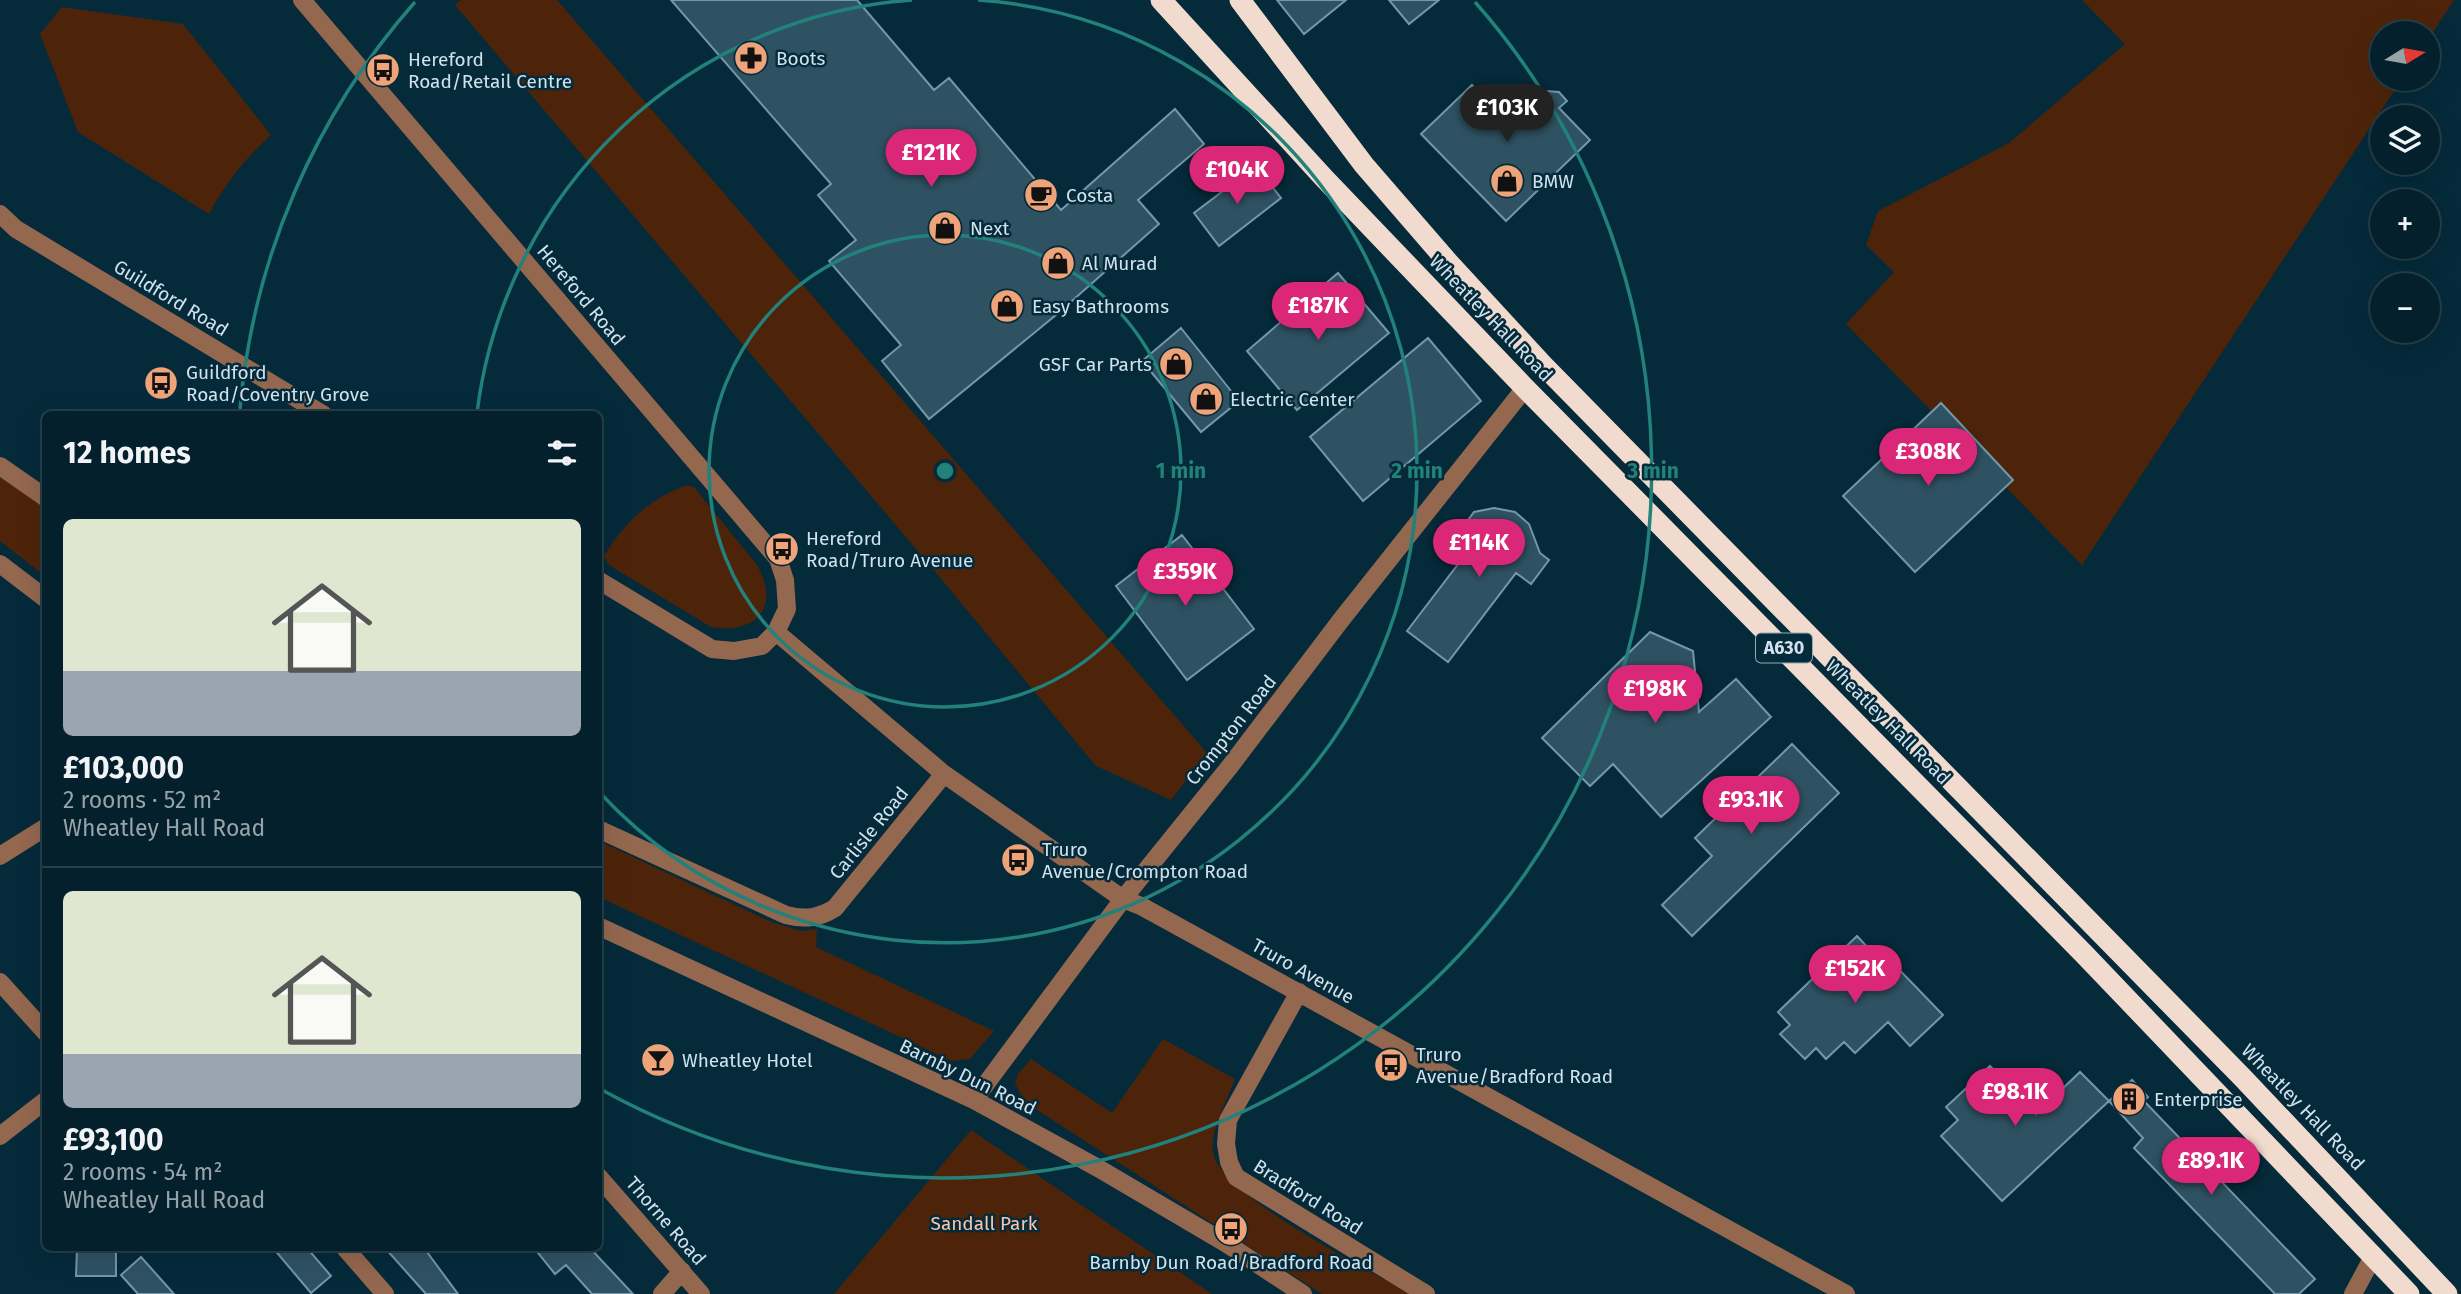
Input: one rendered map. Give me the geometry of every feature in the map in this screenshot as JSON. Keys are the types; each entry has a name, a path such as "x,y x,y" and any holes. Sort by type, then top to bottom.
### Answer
{"highway":[{"name":"Wheatley Hall Road","path":"1161,0 1324,178 1525,388 1932,799 2410,1294"},
{"name":"Wheatley Hall Road","path":"1240,0 1364,165 1532,354 2233,1067 2447,1294"}],"street":[{"name":"Hereford Road","path":"302,0 778,558 785,580 787,609 776,632"},
{"name":"Guildford Road","path":"0,214 16,229 317,411"},
{"name":"Crompton Road","path":"974,1100 1123,899 1525,388"},
{"path":"0,466 42,495"},
{"path":"0,564 42,596"},
{"path":"602,582 712,649 734,650 762,646 776,632"},
{"name":"Truro Avenue","path":"776,632 944,774 1123,899 1299,992 1846,1294"},
{"name":"Carlisle Road","path":"602,831 786,915 797,918 823,915 835,908 944,774"},
{"path":"0,856 42,830"},
{"name":"Barnby Dun Road","path":"602,928 974,1100 1180,1216 1303,1294"},
{"path":"0,982 42,1029"},
{"name":"Bradford Road","path":"1299,992 1228,1120 1228,1163 1236,1177 1426,1294"},
{"path":"0,1136 42,1103"},
{"name":"Thorne Road","path":"602,1181 701,1294"},
{"path":"348,1251 385,1294"},
{"path":"2353,1294 2374,1255"},
{"path":"662,1294 682,1271"}],"green space":[{"path":"461,0 557,0 1207,753 1171,800 1096,766 933,569 455,5"},
{"path":"2082,0 2454,0 2440,21 2370,21 2370,91 2394,91 2385,105 2370,105 2370,128 2082,565 1846,324 1894,272 1866,245 1878,211 2009,143 2125,44"},
{"path":"62,7 183,24 271,135 252,153 222,191 209,214 78,132 40,34"},
{"path":"0,476 42,506 42,574 0,541"},
{"path":"687,485 694,487 757,565 764,580 765,605 760,615 741,627 711,627 609,565 604,556 620,533 639,513 661,497"},
{"path":"602,842 771,922 801,931 817,929 816,947 994,1031 970,1059 952,1061 602,898"},
{"path":"1163,1039 1235,1079 1213,1138 1214,1156 1224,1173 1271,1212 1411,1294 1322,1294 1034,1108 1021,1095 1015,1083 1018,1074 1031,1059 1112,1113"},
{"name":"Sandall Park","path":"971,1130 1212,1294 834,1294"}],"building":[{"path":"671,0 857,0 934,90 949,78 1061,210 1175,109 1204,144 1138,200 1159,224 1056,315 929,419 882,361 901,345 829,261 856,240 818,195 831,184"},
{"path":"1277,0 1346,0 1304,34"},
{"path":"1389,0 1439,0 1409,24"},
{"name":"BMW","path":"1472,85 1496,110 1518,89 1559,92 1567,101 1559,108 1590,140 1506,221 1421,134"},
{"path":"1256,166 1281,198 1219,246 1194,213"},
{"path":"1338,273 1389,333 1297,410 1247,351"},
{"path":"1181,328 1239,401 1201,432 1142,361"},
{"path":"1428,338 1481,401 1363,501 1310,437"},
{"path":"1941,403 2013,480 1915,572 1843,496"},
{"path":"1494,508 1515,512 1529,524 1540,553 1549,560 1531,584 1516,573 1448,662 1407,631 1478,538 1463,527 1474,512"},
{"path":"1182,535 1254,629 1187,680 1116,586"},
{"path":"1650,632 1693,651 1699,712 1736,679 1771,717 1661,817 1613,764 1590,786 1542,738"},
{"path":"1792,744 1839,793 1692,936 1662,905 1712,856 1695,838"},
{"path":"1857,936 1883,964 1889,959 1943,1015 1910,1046 1888,1022 1855,1053 1844,1042 1826,1059 1816,1048 1805,1059 1780,1034 1790,1025 1778,1012"},
{"path":"1990,1066 2036,1114 2080,1072 2109,1101 2002,1201 1941,1136 1958,1120 1946,1107"},
{"path":"2132,1080 2148,1097 2144,1101 2315,1279 2299,1294 2275,1294 2134,1148 2143,1138 2109,1101"},
{"path":"77,1251 116,1251 116,1276 76,1276"},
{"path":"276,1251 310,1251 331,1276 311,1293"},
{"path":"388,1251 426,1251 458,1294 426,1294"},
{"path":"536,1251 593,1251 633,1294 592,1294 566,1265 555,1274"},
{"path":"141,1257 174,1294 138,1294 121,1275"}],"place":[{"name":"Boots","path":"751,58"},
{"name":"Hereford Road/Retail Centre","path":"383,70"},
{"name":"BMW","path":"1507,181"},
{"name":"Costa","path":"1041,195"},
{"name":"Next","path":"945,228"},
{"name":"Al Murad","path":"1058,263"},
{"name":"Easy Bathrooms","path":"1007,306"},
{"name":"GSF Car Parts","path":"1176,364"},
{"name":"Guildford Road/Coventry Grove","path":"161,383"},
{"name":"Electric Center","path":"1206,399"},
{"name":"Hereford Road/Truro Avenue","path":"782,549"},
{"name":"Truro Avenue/Crompton Road","path":"1018,860"},
{"name":"Wheatley Hotel","path":"658,1060"},
{"name":"Truro Avenue/Bradford Road","path":"1391,1065"},
{"name":"Enterprise","path":"2129,1099"},
{"name":"Barnby Dun Road/Bradford Road","path":"1231,1229"}]}
